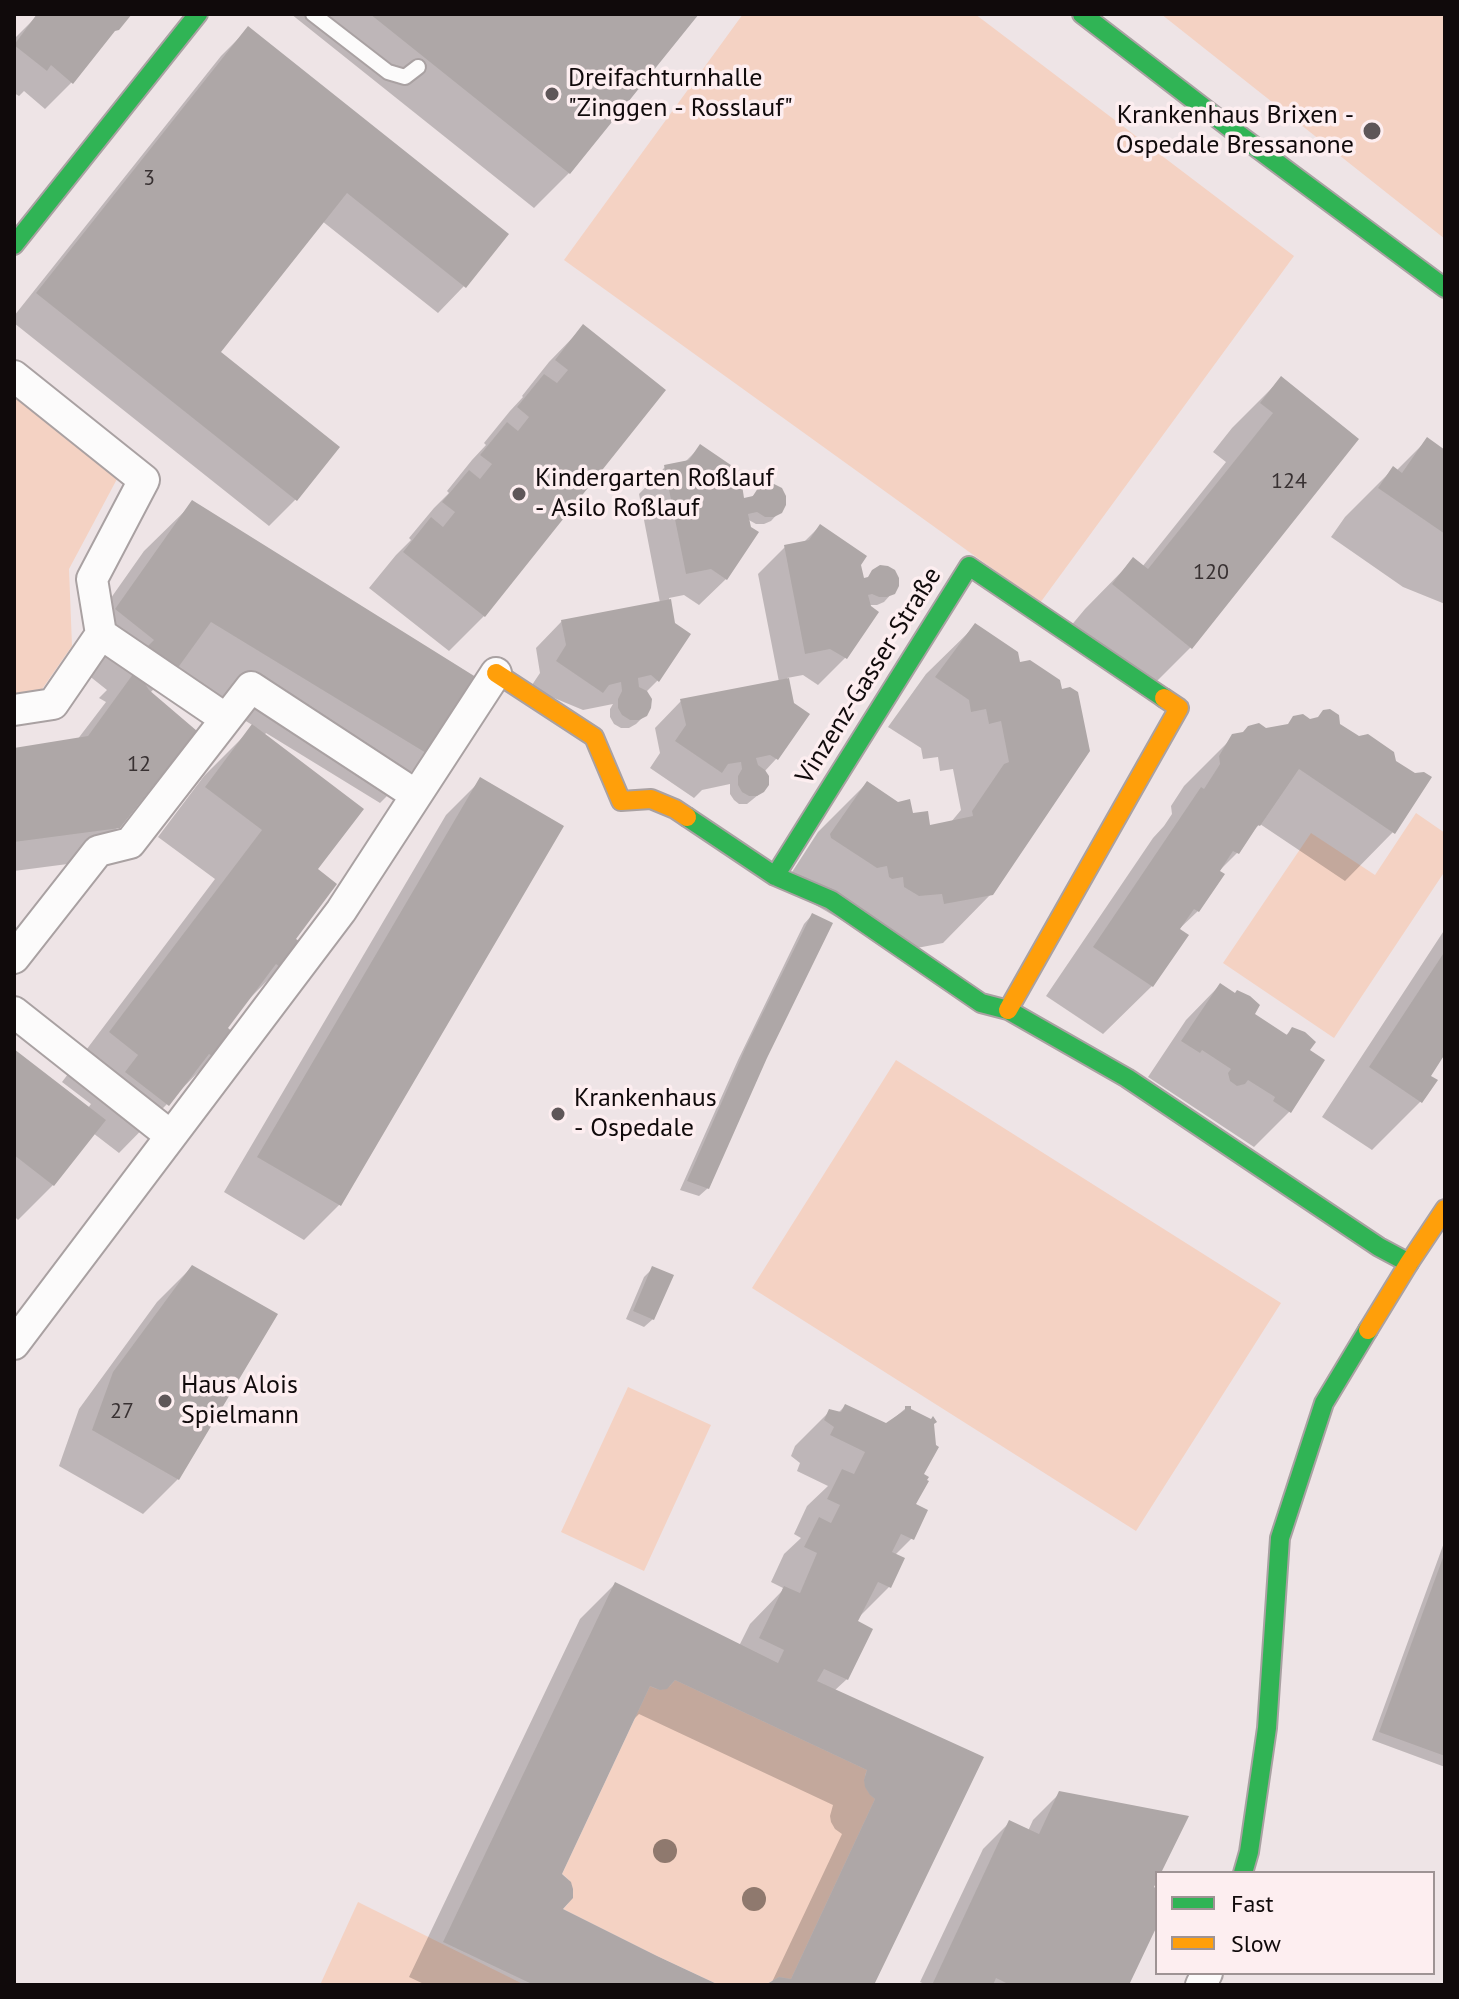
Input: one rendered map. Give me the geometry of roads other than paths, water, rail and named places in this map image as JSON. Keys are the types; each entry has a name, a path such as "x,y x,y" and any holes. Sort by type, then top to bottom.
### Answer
{"street":[{"path":"14,245 198,14"},
{"path":"1082,14 1445,288"},
{"path":"14,376 144,480 92,579 101,634 53,704 14,710"},
{"name":"Vinzenz-Gasser-Straße","path":"775,876 969,566 1179,708 1008,1010"},
{"path":"101,634 226,719"},
{"path":"14,1344 161,1172 171,1136 341,911 496,673 594,737 621,801 651,799 675,809 775,876 831,900 981,1003 1008,1010 1127,1078 1379,1247 1409,1263"},
{"path":"14,958 98,851 130,843 251,687 416,795"},
{"path":"14,1012 171,1136"},
{"path":"1244,1871 1267,1728 1280,1538 1324,1403 1445,1209"}],"lane":[{"path":"313,14 388,72 405,77 418,67"}],"place":[{"name":"Dreifachturnhalle \"Zinggen - Rosslauf\"","path":"552,94"},
{"name":"Krankenhaus Brixen - Ospedale Bressanone","path":"1372,131"},
{"name":"Kindergarten Roßlauf - Asilo Roßlauf","path":"519,494"},
{"name":"Krankenhaus - Ospedale","path":"558,1114"},
{"name":"Haus Alois Spielmann","path":"165,1401"}]}
